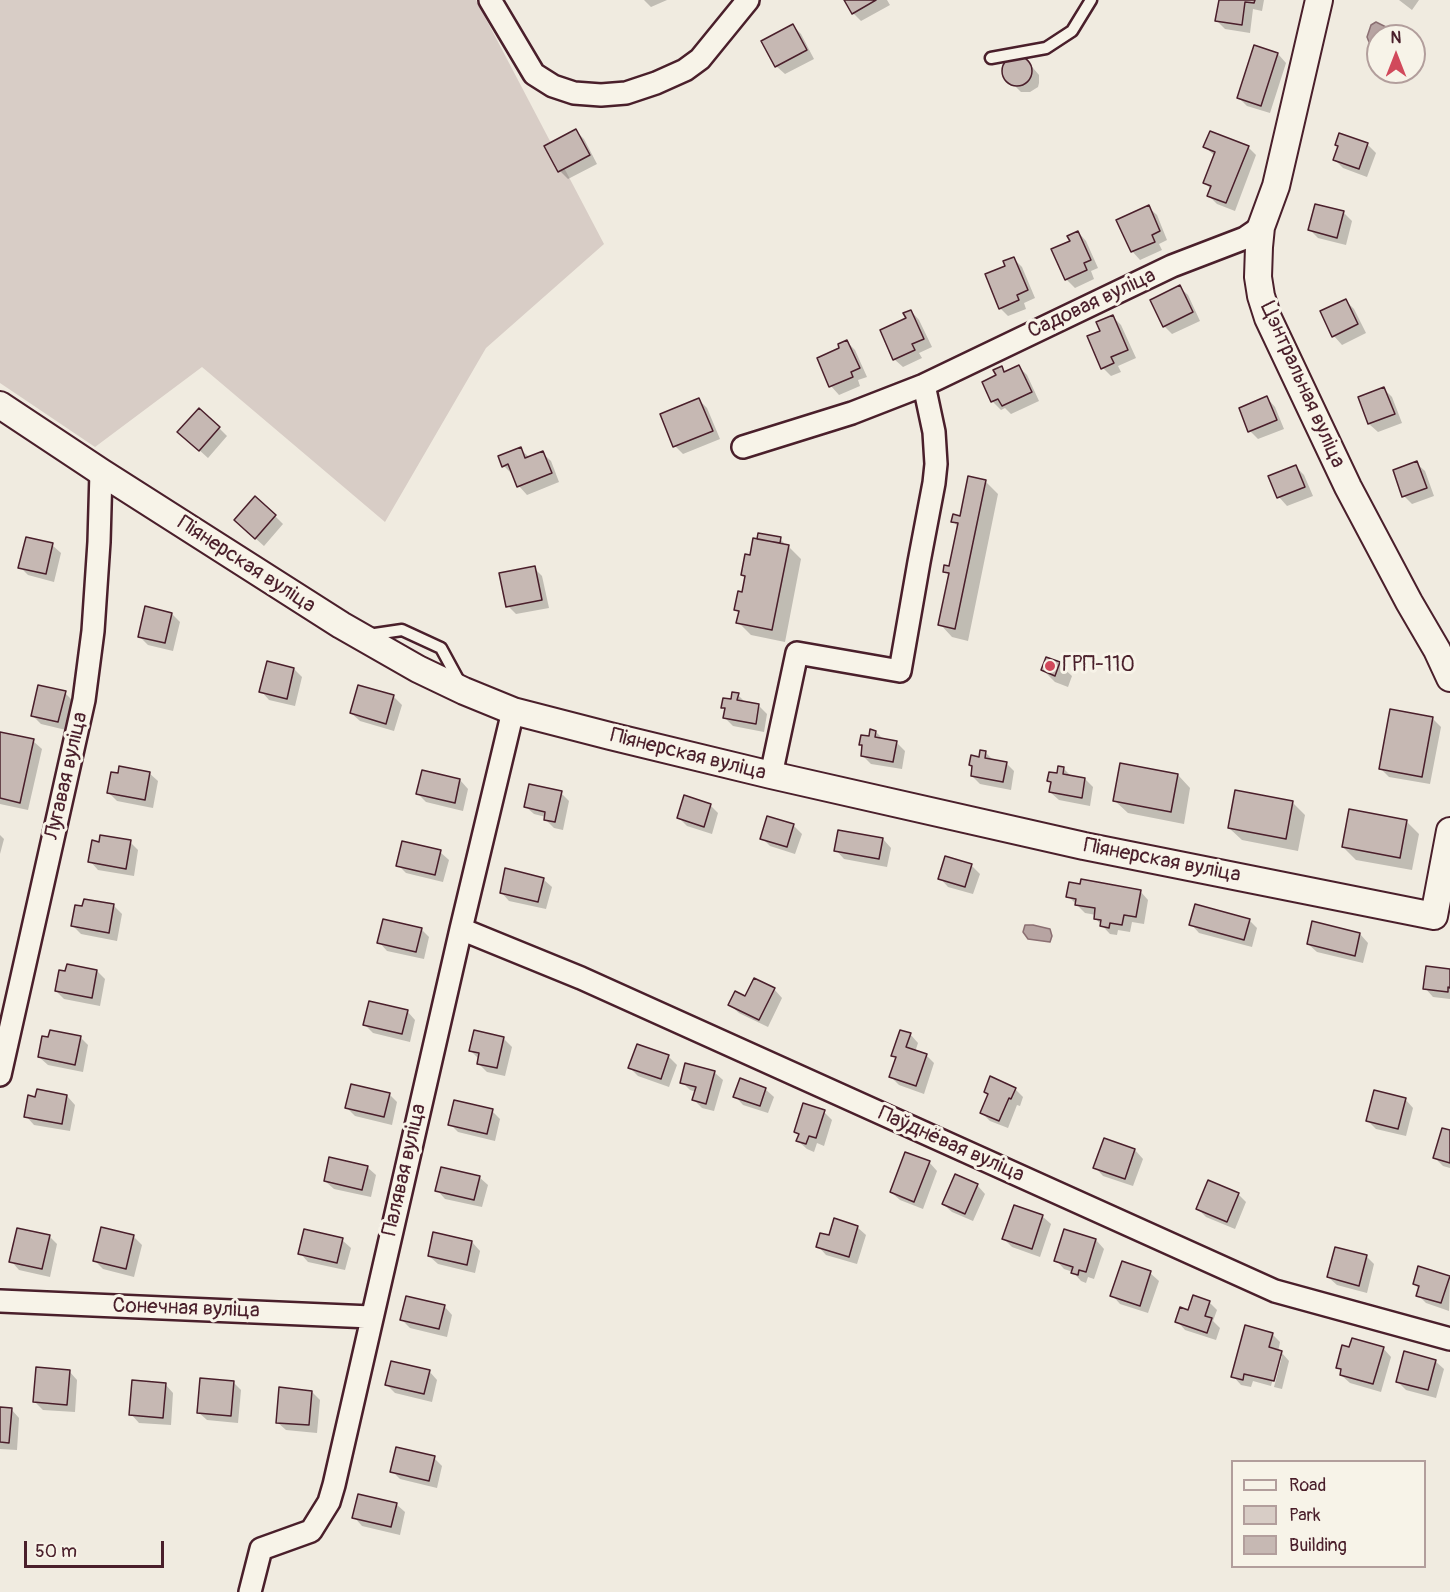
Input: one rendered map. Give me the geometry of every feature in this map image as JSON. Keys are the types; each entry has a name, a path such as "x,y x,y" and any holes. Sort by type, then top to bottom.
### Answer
{"street":[{"path":"490,0 534,74 553,86 574,93 602,95 626,93 685,70 700,59 748,0"},
{"name":"Цэнтральная вуліца","path":"1319,0 1276,186 1261,227 1258,277 1268,318 1348,488 1450,678"},
{"name":"Садовая вуліца","path":"743,447 852,413 924,385 1172,266 1245,238 1261,227"},
{"path":"771,775 797,653 900,671 932,500 936,464 934,432 924,385"},
{"name":"Піянерская вуліца","path":"0,405 341,625 418,669 513,711 771,775 1084,846 1442,917"},
{"name":"Лугавая вуліца","path":"0,1075 84,700 93,631 101,472"},
{"name":"Палявая вуліца","path":"250,1592 261,1549 311,1531 328,1502 334,1485 513,711"},
{"path":"1442,917 1450,831"},
{"name":"Паўднёвая вуліца","path":"461,929 592,983 1275,1291 1450,1339"},
{"name":"Сонечная вуліца","path":"0,1301 372,1317"}],"lane":[{"path":"991,58 1046,48 1072,31 1090,0"}],"green space":[{"path":"0,0 476,0 604,244 486,348 385,522 202,367 95,447 0,383"}],"shaded area":[{"path":"1025,925 1050,929 1052,936 1050,942 1028,939 1023,932"}],"building":[{"path":"844,0 876,0 852,14"},
{"path":"1219,0 1255,0 1254,3 1245,2 1242,25 1215,21"},
{"path":"793,24 807,50 775,67 761,41"},
{"path":"1254,45 1278,53 1261,106 1237,98"},
{"path":"1017,56 1027,61 1032,71 1027,81 1017,86 1007,81 1002,71 1007,61"},
{"path":"576,129 590,155 558,172 544,146"},
{"path":"1210,131 1249,146 1226,203 1207,196 1211,186 1203,183 1215,152 1203,147"},
{"path":"1339,133 1368,143 1359,169 1333,160 1338,146 1335,145"},
{"path":"1315,204 1344,211 1337,238 1308,230"},
{"path":"1149,205 1160,231 1152,235 1155,242 1131,252 1116,220"},
{"path":"1078,231 1091,260 1084,263 1087,270 1065,280 1051,249 1070,241 1067,236"},
{"path":"1014,257 1028,290 1017,295 1019,300 999,309 985,274 1005,266 1003,261"},
{"path":"1180,285 1193,312 1163,327 1150,300"},
{"path":"1346,299 1358,324 1332,337 1320,311"},
{"path":"911,310 924,339 912,344 915,350 893,360 880,330 906,318 903,313"},
{"path":"1113,315 1128,350 1111,357 1114,363 1101,369 1087,336 1100,331 1096,322"},
{"path":"847,340 860,368 851,372 853,377 829,387 817,358 839,348 838,344"},
{"path":"1019,365 1032,392 1002,406 998,399 991,402 982,382 996,375 993,370 1002,366 1004,372"},
{"path":"1384,387 1395,414 1368,424 1358,397"},
{"path":"1267,396 1277,420 1248,432 1239,408"},
{"path":"699,398 713,431 673,447 660,414"},
{"path":"199,408 220,427 199,451 177,432"},
{"path":"521,447 525,458 543,451 552,473 517,487 508,464 502,467 498,456"},
{"path":"1417,461 1427,488 1402,497 1393,470"},
{"path":"1296,465 1305,487 1277,498 1268,476"},
{"path":"968,476 986,480 955,629 938,625 949,573 943,572 944,565 949,566 958,523 951,522 953,514 960,516"},
{"path":"255,496 276,515 255,539 234,520"},
{"path":"758,533 781,537 780,543 757,539"},
{"path":"26,537 53,543 46,574 18,568"},
{"path":"753,538 789,545 772,630 736,623 739,611 734,610 738,591 742,592 745,576 741,575 745,554 750,555"},
{"path":"535,566 542,600 506,607 499,573"},
{"path":"145,606 172,613 165,643 138,637"},
{"name":"ГРП-110","path":"1046,657 1060,662 1055,676 1041,670"},
{"path":"267,661 294,668 287,699 259,692"},
{"path":"38,685 66,691 58,722 31,716"},
{"path":"358,685 394,695 386,724 350,713"},
{"path":"732,692 739,693 737,700 759,704 756,724 723,718 725,708 721,708 723,698 731,699"},
{"path":"1390,709 1433,717 1422,777 1379,769"},
{"path":"870,729 876,731 875,737 897,741 893,762 861,756 862,745 859,745 861,735 869,736"},
{"path":"0,732 34,739 20,803 0,798"},
{"path":"980,750 986,751 985,758 1007,762 1003,782 971,776 972,766 969,765 971,755 979,757"},
{"path":"1120,763 1178,774 1171,812 1113,801"},
{"path":"119,766 150,772 145,800 107,793 111,772 118,773"},
{"path":"1058,766 1064,767 1063,774 1085,778 1082,798 1049,792 1051,782 1047,781 1049,772 1057,773"},
{"path":"422,770 460,779 455,803 416,794"},
{"path":"529,784 562,791 555,822 544,820 545,812 524,807"},
{"path":"1235,790 1293,801 1286,839 1228,828"},
{"path":"684,795 711,804 704,827 677,818"},
{"path":"1349,809 1407,820 1400,858 1342,847"},
{"path":"767,816 794,824 787,847 760,839"},
{"path":"838,830 883,838 879,859 834,851"},
{"path":"100,835 131,840 126,869 88,862 92,840 99,842"},
{"path":"402,841 441,850 435,875 396,866"},
{"path":"945,856 972,864 965,887 938,879"},
{"path":"505,868 544,878 538,902 500,893"},
{"path":"1081,879 1141,890 1136,917 1124,915 1122,925 1110,923 1109,928 1100,926 1101,920 1094,919 1095,908 1075,905 1076,899 1066,897 1069,882 1080,884"},
{"path":"84,899 114,904 109,933 71,926 75,905 82,906"},
{"path":"1195,904 1250,919 1244,940 1189,925"},
{"path":"383,919 422,928 416,952 377,943"},
{"path":"1312,921 1360,933 1355,956 1307,944"},
{"path":"67,964 97,970 92,998 55,991 59,970 65,971"},
{"path":"1426,966 1450,969 1448,992 1423,989"},
{"path":"754,978 775,988 759,1020 728,1005 735,991 745,996"},
{"path":"369,1001 408,1010 402,1034 363,1025"},
{"path":"50,1030 81,1036 75,1065 38,1057 42,1036 48,1037"},
{"path":"474,1030 504,1037 497,1068 477,1064 479,1053 469,1051"},
{"path":"900,1030 911,1033 906,1047 927,1054 916,1086 889,1077 896,1057 891,1056"},
{"path":"637,1044 669,1055 661,1079 628,1068"},
{"path":"685,1063 715,1071 706,1104 692,1100 696,1087 680,1083"},
{"path":"990,1076 1016,1088 999,1121 980,1113 988,1094 984,1092"},
{"path":"740,1078 766,1088 760,1106 733,1097"},
{"path":"351,1084 390,1093 384,1117 345,1108"},
{"path":"37,1089 67,1095 62,1124 24,1117 28,1095 35,1097"},
{"path":"1374,1090 1406,1098 1398,1129 1366,1121"},
{"path":"454,1100 493,1109 487,1134 448,1125"},
{"path":"803,1103 825,1110 816,1138 809,1136 806,1144 796,1141 799,1134 794,1132"},
{"path":"1442,1128 1450,1130 1450,1163 1433,1158"},
{"path":"1104,1138 1135,1149 1125,1179 1093,1168"},
{"path":"905,1152 930,1161 914,1202 890,1192"},
{"path":"329,1157 368,1166 362,1190 324,1181"},
{"path":"441,1167 480,1176 474,1200 435,1191"},
{"path":"955,1174 978,1184 965,1214 942,1204"},
{"path":"1208,1180 1239,1193 1227,1222 1196,1209"},
{"path":"1014,1205 1043,1215 1032,1249 1002,1239"},
{"path":"834,1218 858,1226 849,1257 816,1247 820,1233 829,1235"},
{"path":"101,1227 134,1235 126,1269 93,1261"},
{"path":"17,1228 50,1235 42,1269 9,1262"},
{"path":"304,1229 343,1238 337,1263 298,1254"},
{"path":"1064,1229 1096,1239 1086,1272 1079,1270 1078,1275 1071,1273 1073,1267 1054,1261"},
{"path":"433,1232 472,1241 467,1265 428,1256"},
{"path":"1335,1247 1367,1255 1359,1286 1327,1277"},
{"path":"1122,1261 1151,1271 1140,1306 1110,1296"},
{"path":"1418,1266 1450,1276 1441,1303 1416,1296 1419,1286 1413,1284"},
{"path":"1193,1295 1210,1301 1205,1316 1212,1318 1207,1333 1175,1322 1180,1307 1188,1310"},
{"path":"406,1296 445,1305 439,1329 400,1320"},
{"path":"1245,1325 1273,1333 1269,1347 1282,1351 1274,1381 1244,1374 1243,1380 1231,1377"},
{"path":"1352,1338 1384,1347 1373,1384 1340,1375 1341,1369 1336,1368 1342,1345 1349,1347"},
{"path":"1404,1351 1436,1360 1428,1390 1396,1382"},
{"path":"391,1361 430,1370 424,1394 385,1385"},
{"path":"36,1367 70,1370 67,1405 33,1402"},
{"path":"200,1378 234,1381 231,1416 197,1413"},
{"path":"132,1380 166,1383 163,1418 129,1415"},
{"path":"279,1387 312,1391 309,1425 276,1423"},
{"path":"0,1407 12,1408 9,1443 0,1442"},
{"path":"396,1447 435,1456 429,1481 390,1472"},
{"path":"358,1494 397,1503 391,1527 352,1518"}],"place":[{"name":"ГРП-110","path":"1050,666"}]}
